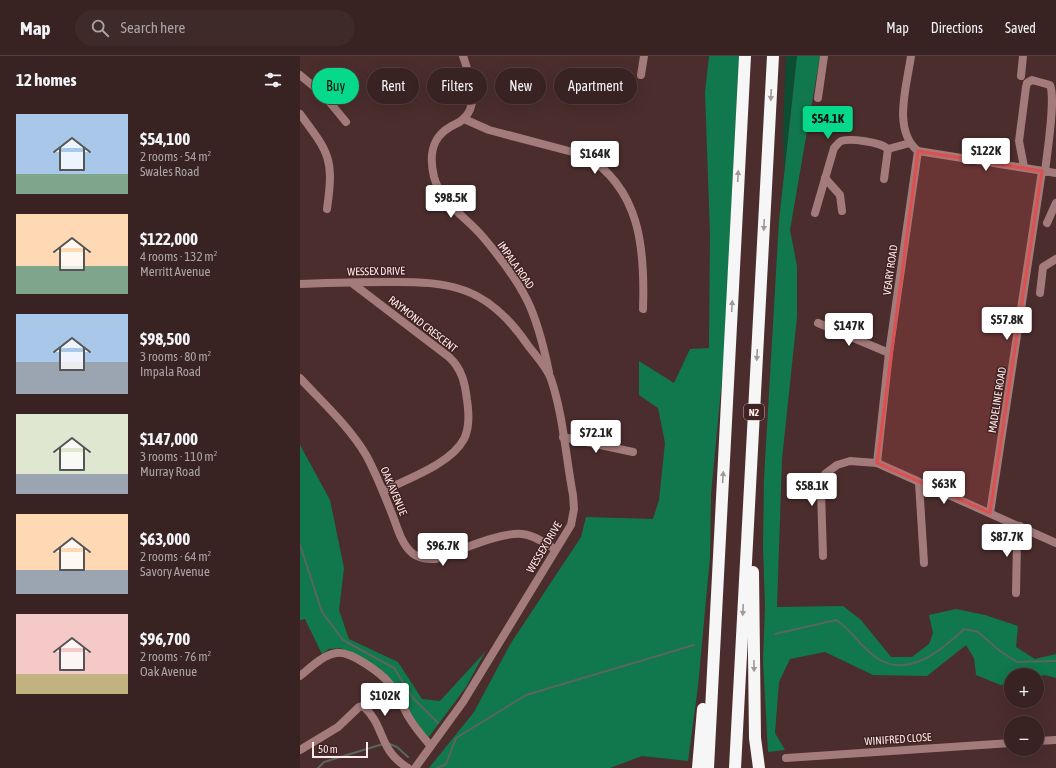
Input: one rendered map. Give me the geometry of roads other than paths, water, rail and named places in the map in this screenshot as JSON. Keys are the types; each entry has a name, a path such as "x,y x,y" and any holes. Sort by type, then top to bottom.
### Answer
{"highway":[{"path":"708,768 745,56"},
{"name":"N2","path":"735,768 773,56"},
{"path":"750,487 753,506 755,738 759,768"},
{"path":"698,768 716,528 721,504"}],"street":[{"path":"463,56 473,93 469,111 464,119 489,130 584,155 596,162 615,182 629,202 637,228 644,270 643,309"},
{"path":"641,75 644,56"},
{"path":"818,98 824,56"},
{"path":"911,56 903,121 904,130 910,143 918,151 1056,173"},
{"path":"1021,76 1023,56"},
{"path":"300,74 323,94 346,122"},
{"name":"MADELINE ROAD","path":"990,513 1055,105 1055,93 1050,85 1032,80 1027,83 1026,87 1020,135 1020,147 1024,167"},
{"path":"300,114 320,141 329,160 331,182 327,209"},
{"name":"IMPALA ROAD","path":"464,119 440,134 434,142 431,153 434,177 446,200 483,237 520,288 535,320 550,377"},
{"path":"815,213 834,148 839,142 846,140 879,143 888,149 910,143"},
{"path":"884,179 888,149"},
{"name":"VEARY ROAD","path":"876,463 889,353 918,151"},
{"path":"825,178 840,195 842,211"},
{"path":"1047,223 1056,203"},
{"path":"1040,293 1043,267 1056,259"},
{"name":"WESSEX DRIVE","path":"300,284 352,282 434,282 456,288 484,299 500,311 515,327 550,377 563,437 574,510 568,532 462,702 415,768"},
{"name":"RAYMOND CRESCENT","path":"352,282 449,357 462,374 466,388 469,420 467,430 460,446 441,461 383,491"},
{"path":"818,323 889,353"},
{"name":"OAK AVENUE","path":"300,378 358,443 383,491 404,542 410,551 418,557 436,559 502,536 516,534 531,536 556,549"},
{"path":"563,437 633,452"},
{"path":"823,556 822,480 830,468 850,461 876,463 919,484 990,513 1056,543"},
{"path":"919,484 924,563"},
{"path":"1016,593 1017,542 1020,526"},
{"path":"300,676 324,658 336,653 342,653 355,658 378,673 390,684 409,718 430,745"},
{"path":"300,750 338,726 361,706 365,707 374,717 384,743 397,761 408,768"},
{"path":"1044,741 1056,740"},
{"name":"WINIFRED CLOSE","path":"786,758 1004,743"},
{"path":"391,768 397,761"}],"waterway":[{"path":"300,545 322,612 343,640 394,668 413,698 438,723"},
{"path":"775,634 836,620 842,624 871,654 889,664 901,665 912,664 935,653 964,629 978,632 1000,651 1017,662 1056,661"},
{"path":"437,768 446,764 456,738 526,695 694,645"},
{"path":"387,743 397,747 408,757"},
{"path":"318,768 324,762 383,744"}]}
